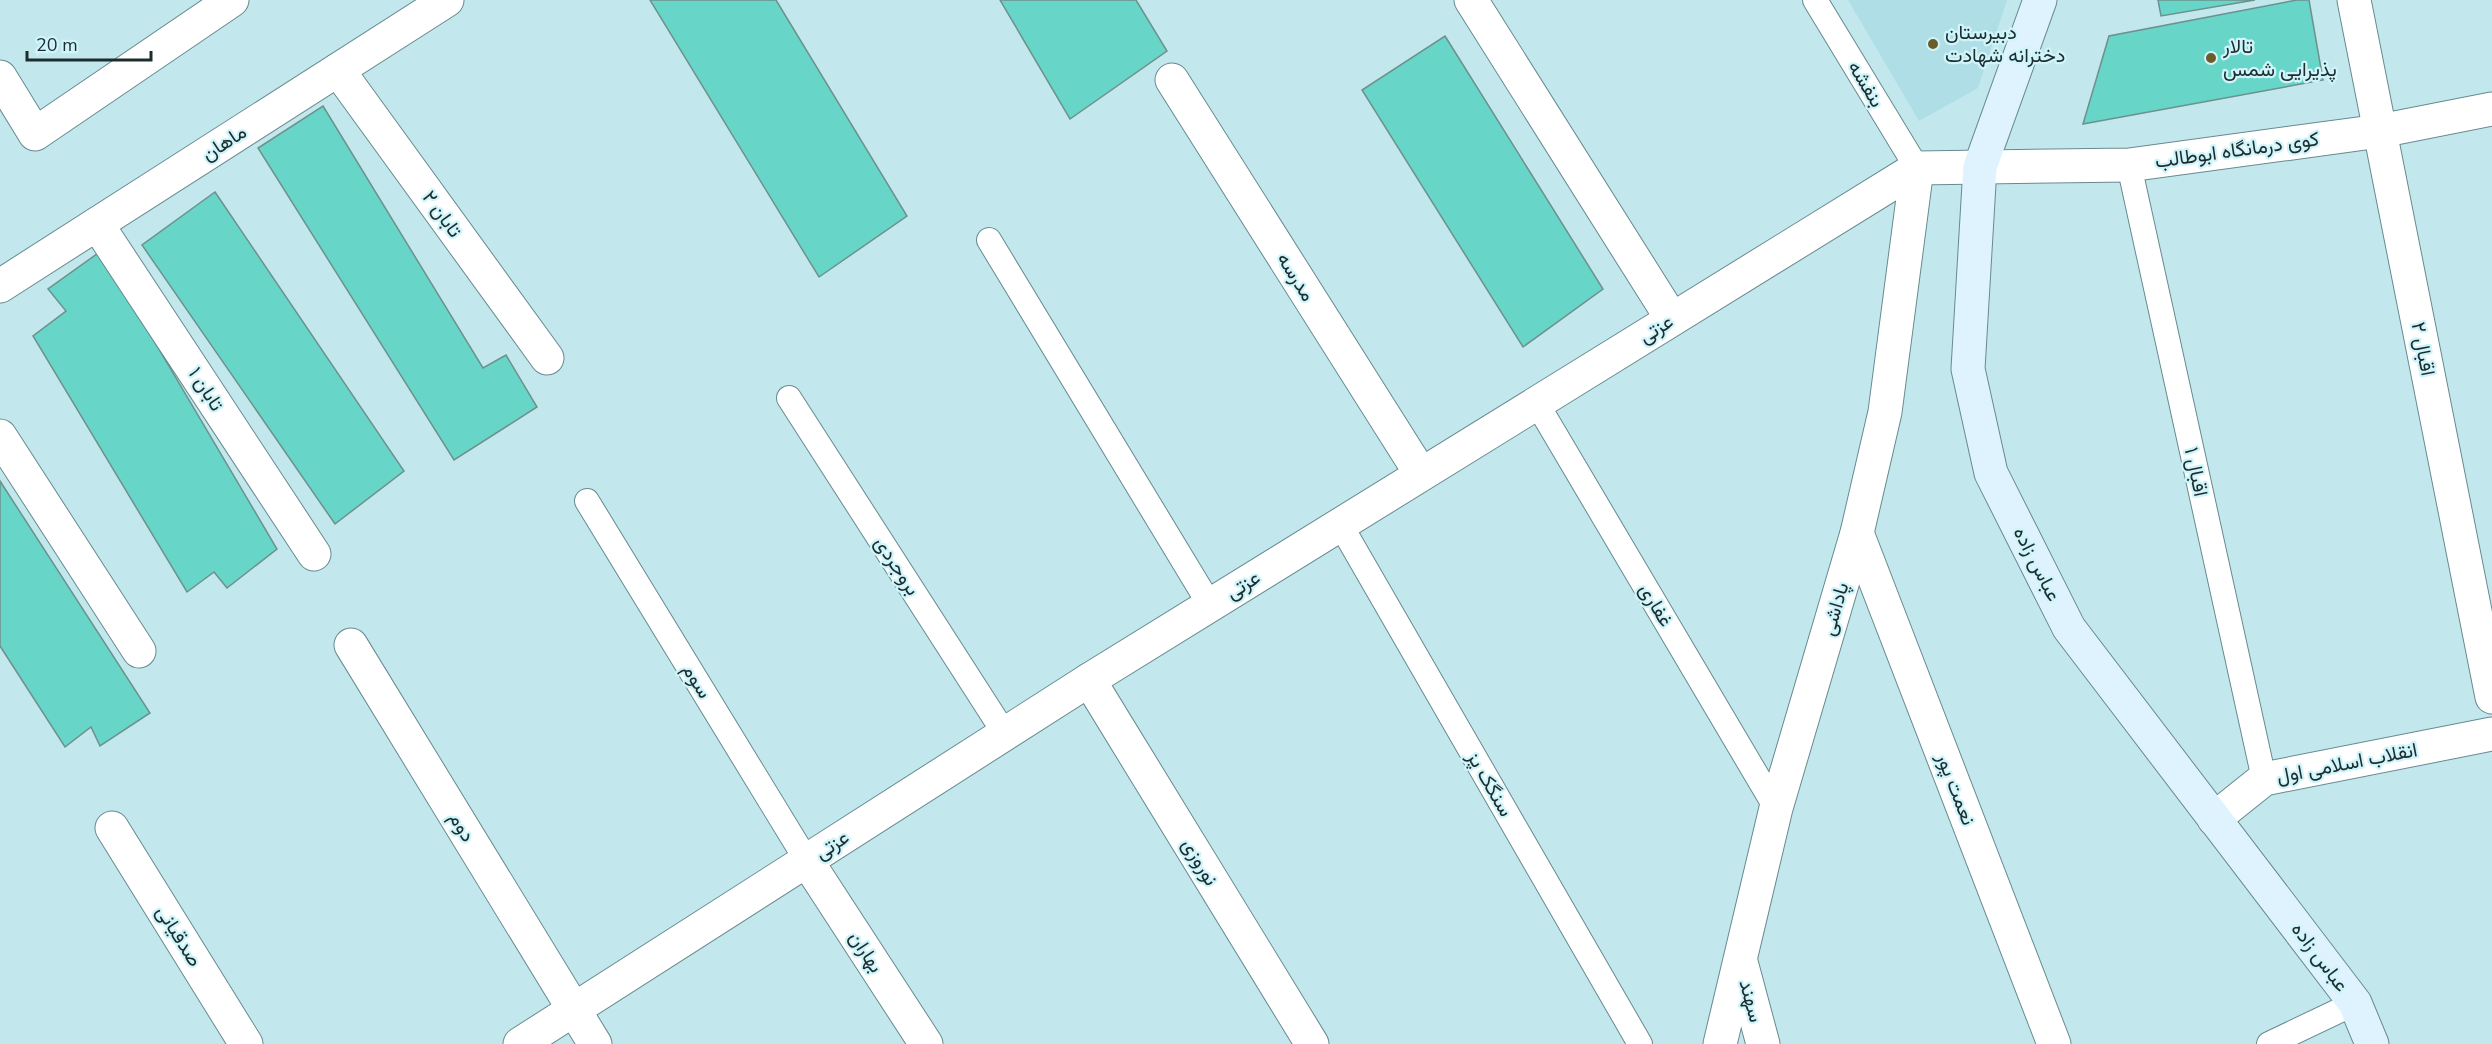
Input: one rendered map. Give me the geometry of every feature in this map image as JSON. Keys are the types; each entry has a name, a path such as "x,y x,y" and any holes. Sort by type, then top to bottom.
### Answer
{"street":[{"path":"0,77 35,134 232,0"},
{"name":"ماهان","path":"0,286 447,0"},
{"path":"1471,0 1672,319"},
{"name":"عباس زاده","path":"2040,0 1980,167 1968,369 1992,473 2069,628 2355,1003 2372,1044"},
{"name":"اقبال ۲","path":"2354,0 2492,698"},
{"name":"تابان ۲","path":"338,70 547,358"},
{"name":"مدرسه","path":"1172,80 1421,474"},
{"name":"کوی درمانگاه ابوطالب","path":"1980,167 2129,165 2380,131 2492,109"},
{"path":"1917,168 1980,167"},
{"name":"عزتی","path":"520,1044 1089,680 1917,168"},
{"name":"پاداشی","path":"1720,1044 1776,808 1857,533 1885,412 1917,168"},
{"name":"تابان ۱","path":"97,224 314,554"},
{"path":"0,436 140,651"},
{"name":"نعمت پور","path":"1857,533 2054,1044"},
{"name":"دوم","path":"351,645 595,1044"},
{"name":"نوروزی","path":"1089,680 1311,1044"},
{"name":"انقلاب اسلامی اول","path":"2214,819 2264,779 2492,734"},
{"name":"صدقیانی","path":"112,828 246,1044"},
{"name":"بهاران","path":"807,861 926,1044"},
{"name":"سهند","path":"1740,959 1762,1044"}],"lane":[{"name":"بنفشه","path":"1815,0 1917,168"},
{"name":"اقبال ۱","path":"2129,165 2264,779"},
{"path":"989,240 1210,605"},
{"name":"بروجردی","path":"789,398 1005,734"},
{"name":"غفاری","path":"1536,402 1776,808"},
{"name":"سوم","path":"586,501 807,861"},
{"name":"سنگک پز","path":"1340,524 1640,1044"},
{"path":"2269,1044 2355,1003"}],"shaded area":[{"name":"دبیرستان دخترانه شهادت","path":"1848,0 2007,0 1978,88 1919,121"}],"building":[{"path":"650,0 776,0 907,216 819,277"},
{"path":"1000,0 1136,0 1167,51 1070,119"},
{"path":"2158,0 2255,0 2161,16"},
{"name":"تالار پذیرایی شمس","path":"2297,0 2309,0 2323,80 2083,124 2109,36"},
{"path":"1445,36 1603,289 1523,347 1362,90"},
{"path":"323,106 483,368 506,355 537,407 454,460 258,148"},
{"path":"215,192 404,471 335,524 142,245"},
{"path":"101,251 277,549 227,588 214,572 187,592 33,336 66,311 48,289"},
{"path":"0,481 150,713 100,746 91,727 65,747 0,646"}],"place":[{"name":"دبیرستان دخترانه شهادت","path":"1933,44"},
{"name":"تالار پذیرایی شمس","path":"2211,58"}]}
